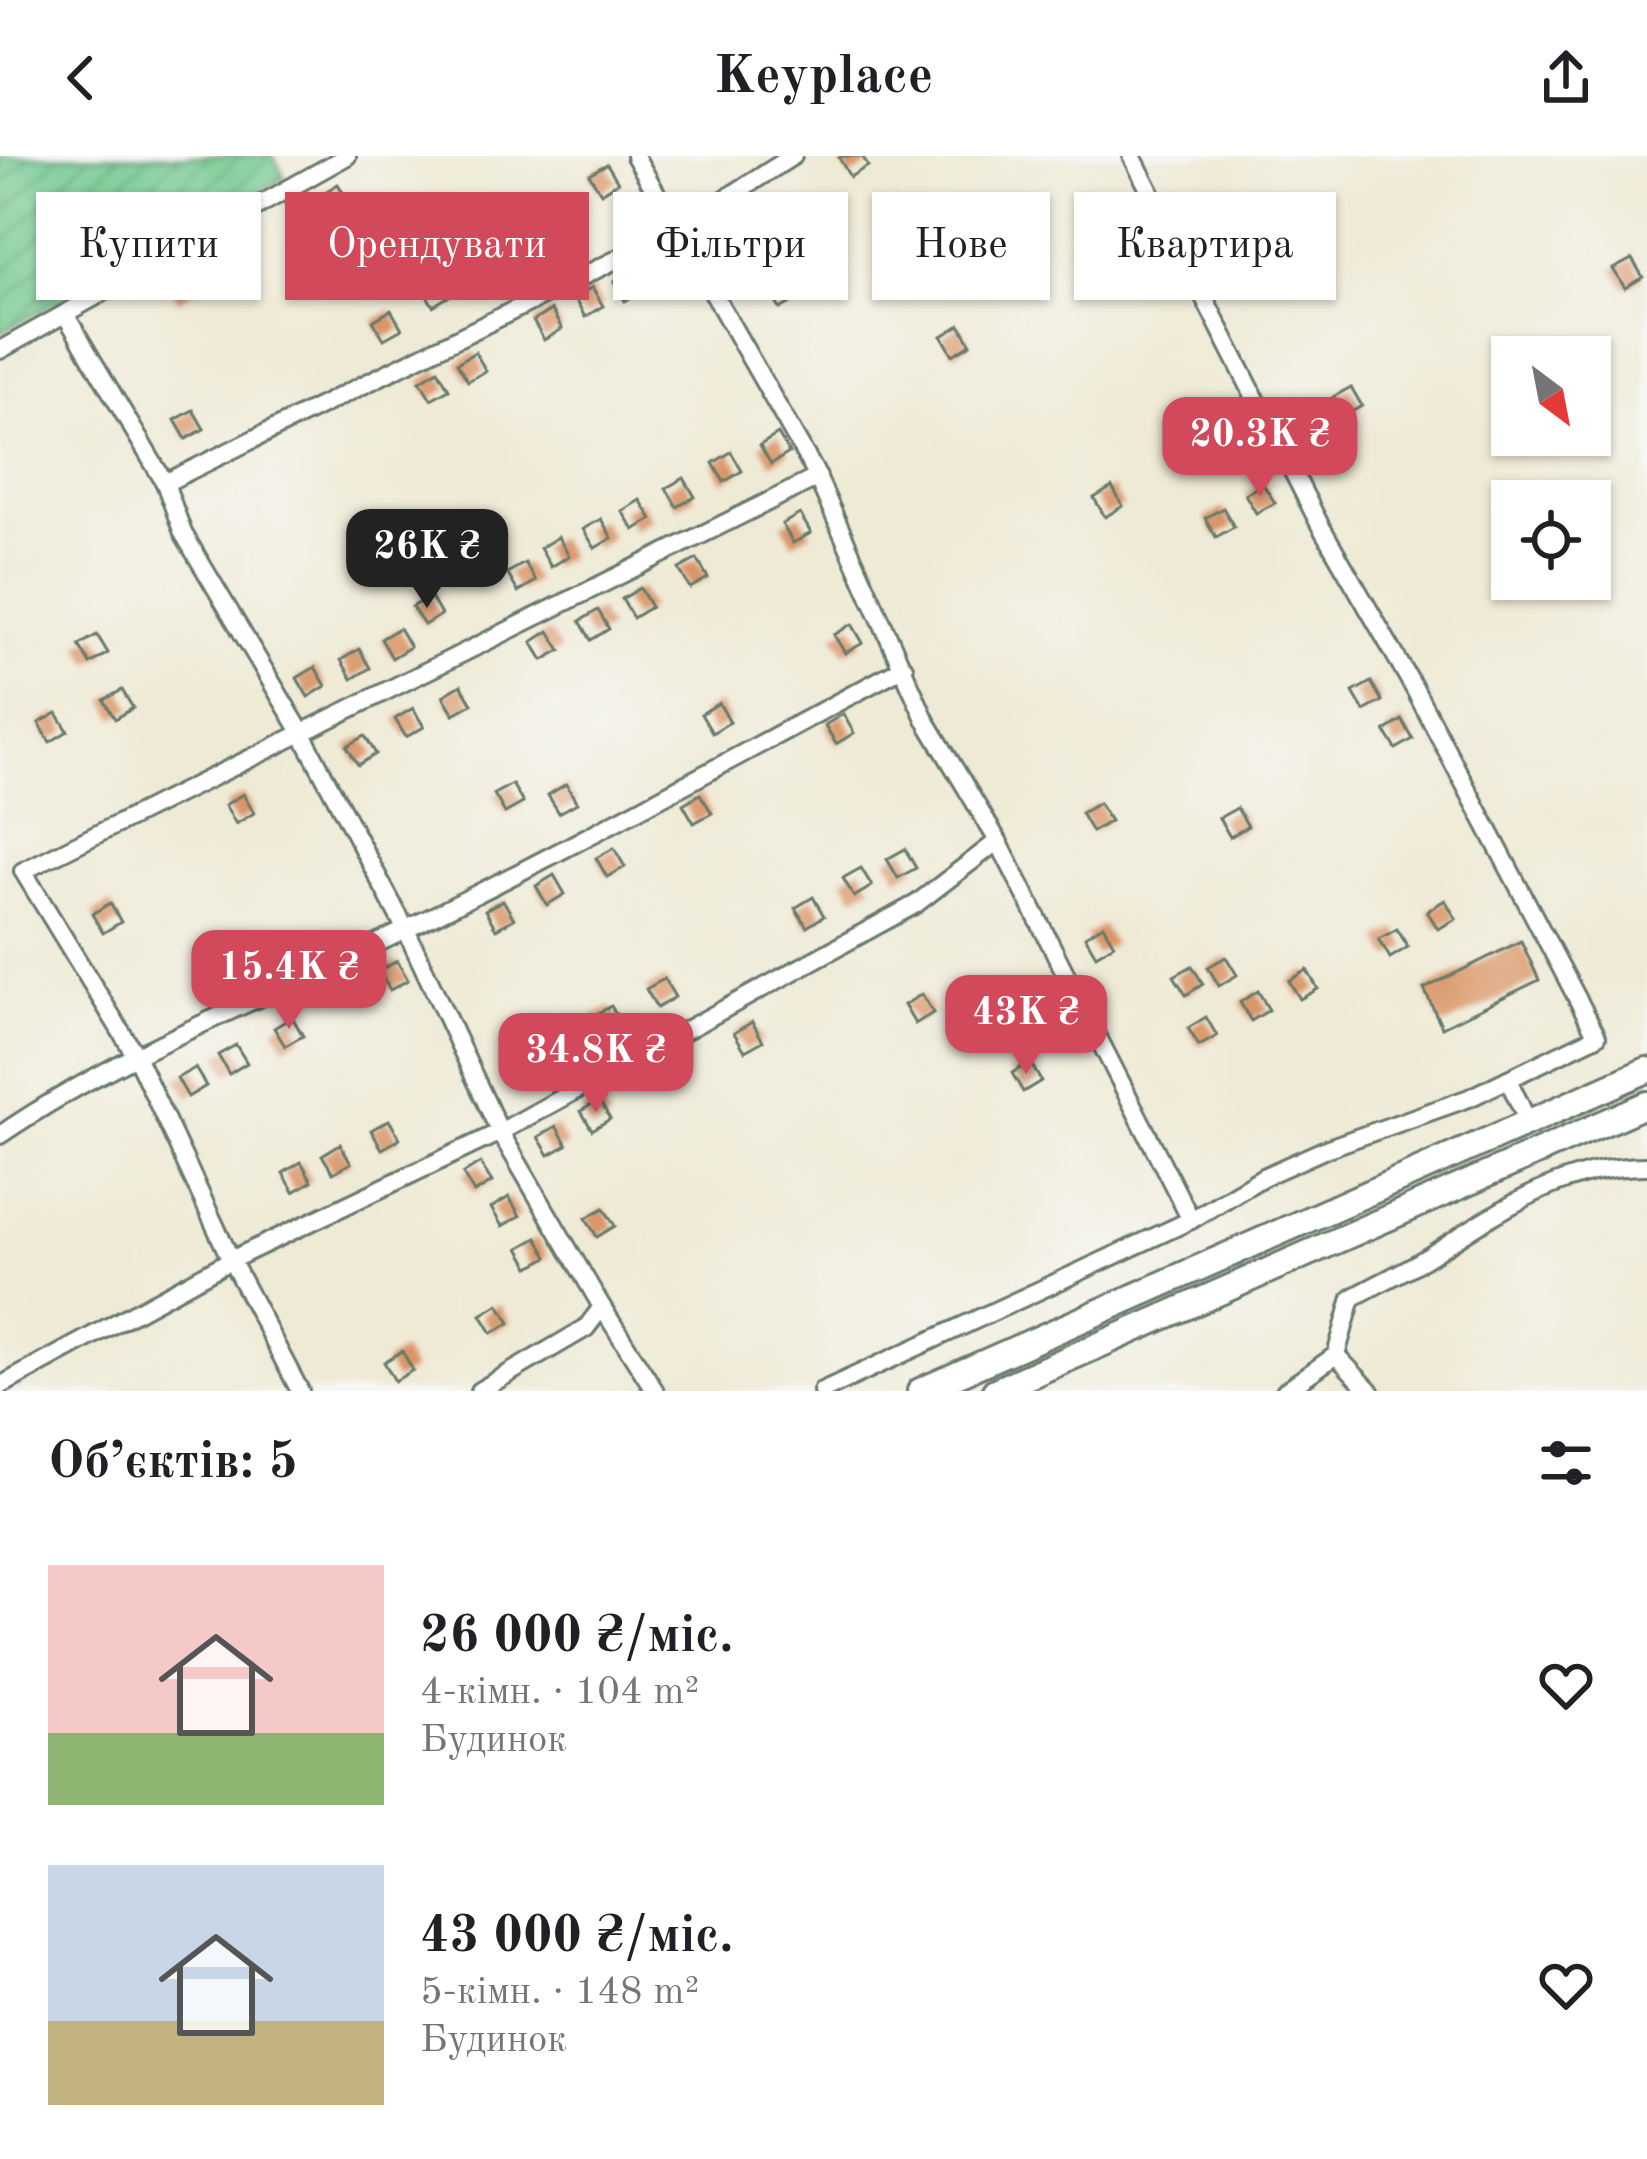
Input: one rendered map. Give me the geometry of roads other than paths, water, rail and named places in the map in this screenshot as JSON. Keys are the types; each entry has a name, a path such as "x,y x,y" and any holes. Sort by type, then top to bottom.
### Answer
{"highway":[{"path":"920,1391 1647,1070"},
{"path":"995,1391 1647,1104"}],"street":[{"path":"0,350 347,156"},
{"path":"635,156 655,192"},
{"path":"736,192 793,156"},
{"path":"822,1391 1191,1220 1264,1177 1469,1098 1598,1036 1414,688 1319,525 1132,156"},
{"path":"165,483 613,261"},
{"path":"720,300 818,477 926,721 998,841 1191,1220"},
{"path":"65,314 165,483 183,533 302,732 406,930 500,1132 655,1391"},
{"path":"299,1391 136,1056 22,871 818,477"},
{"path":"0,1135 40,1107 136,1056 406,930 904,667"},
{"path":"0,1386 232,1260 500,1132 916,904 998,841"},
{"path":"1508,1079 1528,1122"},
{"path":"1285,1391 1336,1355 1352,1298 1426,1258 1495,1211 1559,1181 1616,1166 1647,1166"},
{"path":"479,1391 586,1328 602,1307"},
{"path":"1336,1355 1370,1391"}]}
